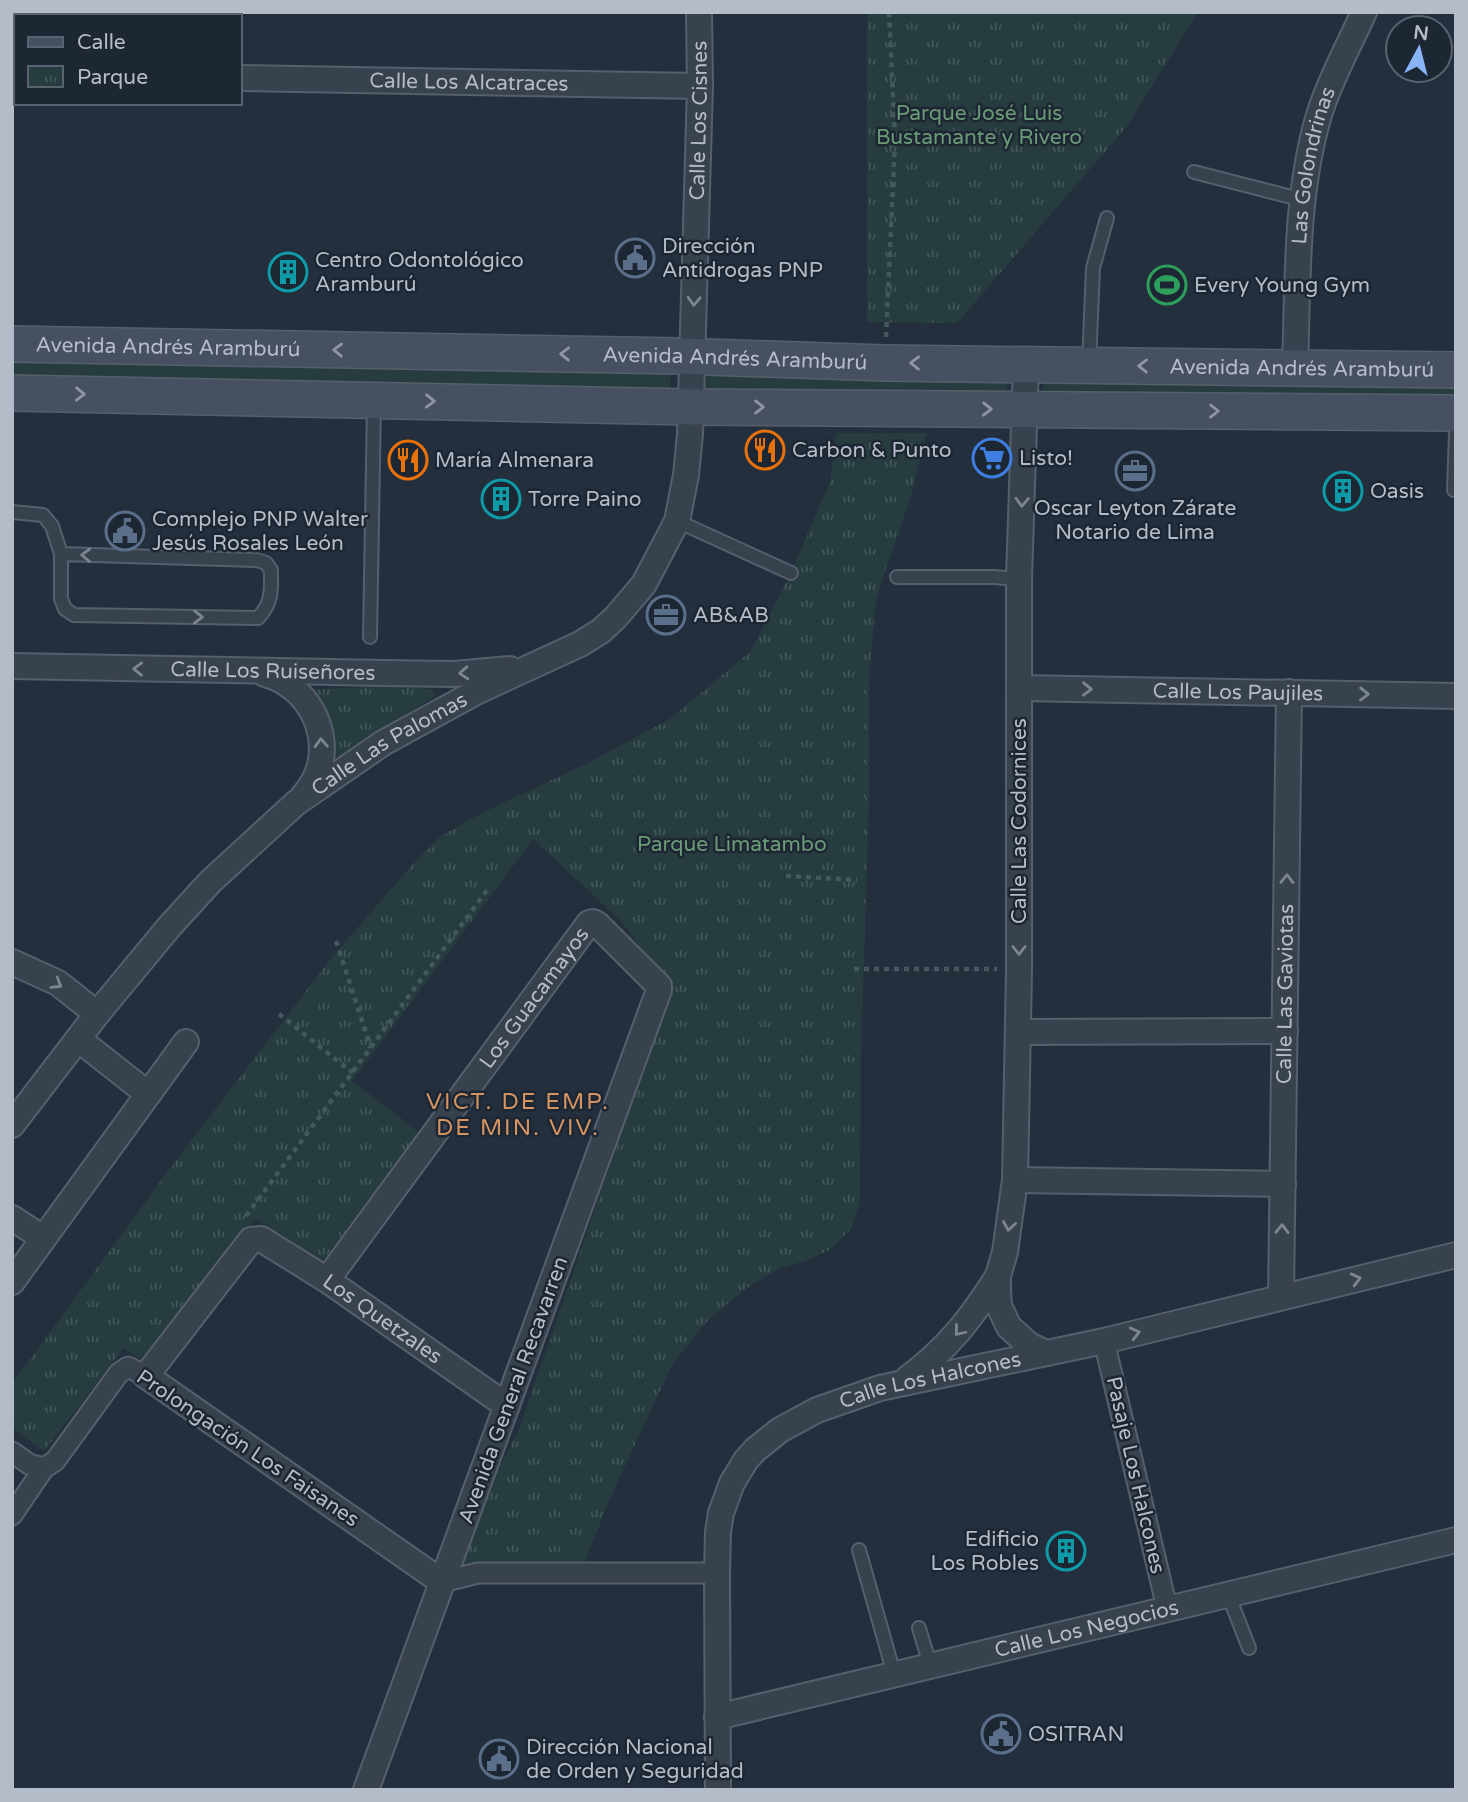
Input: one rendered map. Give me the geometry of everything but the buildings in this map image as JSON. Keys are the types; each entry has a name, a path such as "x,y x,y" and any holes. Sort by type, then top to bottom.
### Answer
{"main road":[{"name":"Avenida Andrés Aramburú","path":"12,344 885,363 1456,370"},
{"name":"Avenida Andrés Aramburú","path":"12,393 691,407 1456,412"}],"street":[{"name":"Calle Los Cisnes","path":"692,357 700,86 699,12"},
{"name":"Las Golondrinas","path":"1295,369 1303,200 1308,167 1319,115 1364,12"},
{"name":"Calle Los Alcatraces","path":"242,78 700,86"},
{"name":"Calle Las Palomas","path":"12,1125 97,1014 169,927 210,882 296,803 393,737 478,691 591,638 616,617 644,584 677,521 690,434 692,357"},
{"name":"Calle Las Codornices","path":"1026,364 1019,579 1019,969 1015,1180 1007,1241 998,1276 998,1299 1004,1320 1021,1340 1046,1353"},
{"name":"Calle Los Ruiseñores","path":"12,666 454,674 532,666"},
{"path":"249,672 269,675 287,683 303,696 321,731 323,751 319,771 310,789 296,803"},
{"name":"Calle Los Paujiles","path":"1019,688 1456,696"},
{"name":"Calle Las Gaviotas","path":"1281,1297 1289,692"},
{"name":"Los Guacamayos","path":"327,1280 589,923 593,922 659,986 659,990"},
{"path":"12,962 58,983 97,1014"},
{"name":"Avenida General Recavarren","path":"366,1790 659,990"},
{"path":"1018,1032 1284,1031"},
{"path":"78,1039 148,1094"},
{"path":"12,1282 186,1042"},
{"path":"1015,1180 1283,1184"},
{"path":"12,1218 43,1238"},
{"path":"146,1376 251,1240 247,1232"},
{"name":"Los Quetzales","path":"247,1232 327,1280 507,1406"},
{"name":"Calle Los Halcones","path":"718,1790 718,1532 725,1499 738,1471 755,1450 780,1430 817,1410 864,1393 1104,1341 1456,1255"},
{"name":"Calle Las Codornices","path":"901,1384 930,1362 956,1336 979,1307 998,1276"},
{"name":"Pasaje Los Halcones","path":"1104,1341 1167,1608"},
{"name":"Prolongación Los Faisanes","path":"44,1468 55,1461 123,1370 128,1367 146,1376 442,1582"},
{"path":"12,1452 29,1464 44,1468 12,1515"},
{"name":"Calle Los Negocios","path":"718,1717 1456,1540"},
{"path":"442,1582 478,1573 717,1573"}],"lane":[{"path":"1194,172 1303,200"},
{"path":"1088,365 1091,282 1107,218"},
{"path":"370,637 374,400"},
{"path":"1454,490 1456,433"},
{"path":"12,512 43,515 51,526 61,554 61,599 65,609 74,615 258,618 271,600 271,570 266,563 257,560 61,554"},
{"path":"677,521 791,573"},
{"path":"897,577 1019,579"},
{"path":"859,1550 894,1674"},
{"path":"1228,1594 1249,1648"},
{"path":"919,1628 930,1665"}],"path":[{"path":"885,363 895,142 889,12"},
{"path":"786,876 858,880"},
{"path":"247,1232 353,1073 488,889"},
{"path":"336,940 371,1049"},
{"path":"854,969 1019,969"},
{"path":"279,1014 353,1073"}],"green space":[{"name":"Parque José Luis Bustamante y Rivero","path":"867,12 1198,12 1127,126 957,323 867,322"},
{"path":"12,354 670,366 671,396 12,384"},
{"path":"708,367 1008,370 1007,400 703,398"},
{"path":"1045,369 1456,375 1456,403 1042,401"},
{"name":"Parque Limatambo","path":"836,433 927,433 910,499 876,599 869,676 869,802 861,1051 860,1201 852,1228 830,1250 779,1269 748,1287 709,1319 673,1363 611,1496 580,1574 442,1582 520,1427 671,988 621,921 533,839 352,1081 420,1133 322,1262 256,1219 143,1361 124,1348 44,1451 12,1428 12,1384 174,1163 333,956 414,863 441,836 670,719 751,651 791,573 830,482"},
{"path":"384,686 431,689 435,696 338,757 332,752 330,720 309,690"}],"place":[{"name":"Dirección Antidrogas PNP","path":"635,258"},
{"name":"Centro Odontológico Aramburú","path":"288,272"},
{"name":"Every Young Gym","path":"1167,285"},
{"name":"Carbon & Punto","path":"765,450"},
{"name":"Listo!","path":"992,458"},
{"name":"María Almenara","path":"408,460"},
{"name":"Oscar Leyton Zárate Notario de Lima","path":"1135,471"},
{"name":"Oasis","path":"1343,491"},
{"name":"Torre Paino","path":"501,499"},
{"name":"Complejo PNP Walter Jesús Rosales León","path":"125,531"},
{"name":"AB&AB","path":"666,615"},
{"name":"Edificio Los Robles","path":"1066,1551"},
{"name":"OSITRAN","path":"1001,1734"},
{"name":"Dirección Nacional de Orden y Seguridad","path":"499,1759"}],"district":[{"name":"VICT. DE EMP. DE MIN. VIV.","path":"518,1114"}]}
